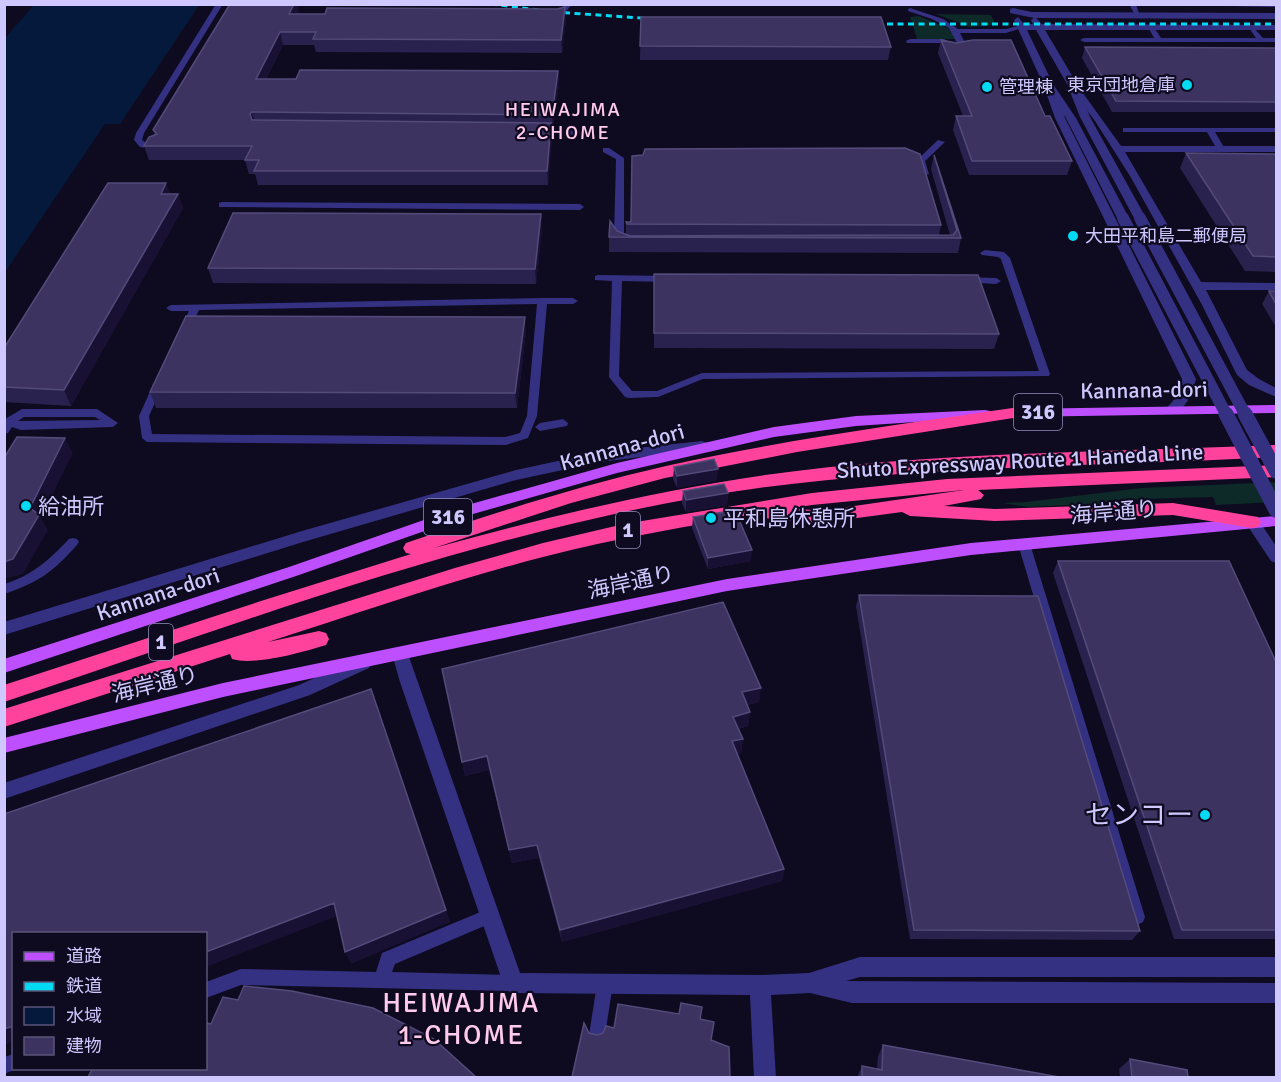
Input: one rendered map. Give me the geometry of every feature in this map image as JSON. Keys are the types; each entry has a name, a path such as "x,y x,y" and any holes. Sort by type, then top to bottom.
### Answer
{"highway":[{"name":"1","path":"318,590 354,568 408,549 529,508 665,472 810,443 1020,412"},
{"name":"Shuto Expressway Route 1 Haneda Line","path":"4,694 432,554 610,509 709,490 803,477 938,465 1276,451"},
{"name":"Shuto Expressway Route 1 Haneda Line","path":"4,718 75,694 203,657 455,575 543,550 624,531 812,499 947,485 1276,471"},
{"path":"740,511 820,517 1105,477"},
{"path":"890,508 934,513 995,515 1173,509 1252,522"},
{"path":"203,657 279,649 320,639"}],"main road":[{"name":"Kannana-dori","path":"4,666 294,571 469,510 617,468 774,432 856,422 1020,412 1276,409"},
{"name":"海岸通り","path":"4,746 223,690 727,585 910,557 1276,521"}],"street":[{"path":"1026,4 1072,84 1085,117 1276,471"},
{"path":"1012,8 1032,15 1276,16"},
{"path":"1012,8 1048,84 1060,118 1190,379 1185,396 1172,410"},
{"path":"1022,27 1276,28"},
{"path":"1048,84 1071,118 1276,510"},
{"path":"1072,84 1100,118 1120,149 1242,372 1254,382 1276,393"},
{"path":"1120,149 1276,149"},
{"path":"1197,286 1276,286"},
{"path":"4,629 302,537 516,475 600,457 716,444"},
{"path":"1252,522 1276,557"},
{"path":"400,654 513,983 760,985 809,983 860,967 1276,967"},
{"path":"4,791 304,690 372,659"},
{"path":"809,983 852,993 1276,993"},
{"path":"760,985 765,1077"}],"lane":[{"path":"156,147 143,145 138,140 140,133 220,4"},
{"path":"546,18 558,18 569,4"},
{"path":"1132,4 1138,16"},
{"path":"1228,4 1276,5"},
{"path":"1228,4 1239,16"},
{"path":"910,10 926,14 953,26 965,51 948,51 944,41 910,40"},
{"path":"956,30 1006,31 1022,27"},
{"path":"1151,27 1159,40"},
{"path":"1252,28 1261,40"},
{"path":"1084,40 1276,40"},
{"path":"1126,130 1276,130"},
{"path":"1209,130 1221,149"},
{"path":"521,132 586,132"},
{"path":"927,180 917,162 941,142"},
{"path":"606,150 633,164"},
{"path":"620,158 619,236 621,242 630,245"},
{"path":"222,205 580,207"},
{"path":"617,279 614,377 629,394 658,394 702,376 1044,374 1005,258 1001,254 986,253"},
{"path":"598,278 684,279"},
{"path":"953,280 996,280"},
{"path":"164,373 144,416 147,438 506,441 524,435 532,416 543,301"},
{"path":"171,308 573,301"},
{"path":"179,340 195,308"},
{"path":"22,413 97,413 113,423 7,426 22,413"},
{"path":"540,427 563,423"},
{"path":"4,589 25,583 44,573 73,542"},
{"path":"1024,544 1137,917"},
{"path":"382,980 388,959 490,916"},
{"path":"207,990 241,977 513,983"},
{"path":"597,1035 604,984"}],"green space":[{"path":"936,14 991,15 996,25 970,27"},
{"path":"919,16 955,31 955,39 917,39 910,17"},
{"path":"1276,482 1276,502 1216,505 1213,497 1112,500 1101,504 1027,507 1002,503 1141,488"}],"water":[{"path":"34,5 199,5 120,124 105,124 5,272 5,38"}],"building":[{"path":"230,4 294,4 289,14 325,14 327,8 557,9 565,7 561,40 313,39 316,32 280,32 256,79 296,79 300,70 558,71 552,115 252,112 250,114 252,120 551,123 547,171 254,171 259,160 245,160 252,146 144,146 149,137 157,134 153,130"},
{"path":"641,17 881,17 891,47 640,46"},
{"path":"941,40 956,43 973,40 1011,40 1045,116 1050,116 1072,161 972,161 956,116 972,116"},
{"name":"東京団地倉庫","path":"1085,47 1276,48 1276,102 1116,101"},
{"path":"905,148 920,154 941,225 627,224 626,222 631,222 632,156 643,155 645,149"},
{"path":"1186,153 1275,154 1276,257 1253,256"},
{"path":"934,155 961,238 609,237 610,221 617,231 630,236 953,235 957,230"},
{"path":"108,183 166,183 161,194 178,194 64,390 4,387 4,348"},
{"path":"233,213 541,214 535,269 208,268"},
{"path":"654,274 978,275 999,334 654,333"},
{"path":"1269,291 1276,291 1276,304"},
{"path":"186,316 525,317 515,393 150,392"},
{"name":"給油所","path":"17,437 65,438 30,508 39,515 13,559 4,562 4,458"},
{"path":"714,459 718,469 677,476 674,467"},
{"path":"724,484 728,493 686,500 683,491"},
{"path":"735,510 752,550 708,558 693,517"},
{"name":"センコー","path":"1058,561 1229,561 1276,662 1276,930 1182,930"},
{"path":"859,595 1038,596 1140,931 914,930"},
{"path":"723,602 761,688 742,692 750,712 733,717 743,739 732,741 784,869 560,930 537,845 509,850 487,756 462,762 442,669"},
{"path":"371,689 446,910 345,952 334,903 207,952 207,932 12,932 12,1027 4,1029 4,814"},
{"path":"244,986 292,991 373,1008 434,1039 476,1077 88,1077 92,1070 207,1070 207,1023 211,1024 223,997 238,1000"},
{"path":"681,1003 702,1007 700,1019 714,1022 711,1040 729,1047 730,1077 572,1077 584,1023 589,1033 597,1035 603,1033 606,1026 614,1028 618,1004 679,1014"},
{"path":"883,1045 1059,1077 862,1077 862,1066 882,1070"},
{"path":"1130,1059 1187,1070 1188,1077 1132,1077"}],"railway":[{"path":"491,4 554,12 656,19"},
{"path":"866,24 1276,24"}],"place":[{"name":"東京団地倉庫","path":"1187,85"},
{"name":"管理棟","path":"987,87"},
{"name":"大田平和島二郵便局","path":"1073,236"},
{"name":"給油所","path":"26,506"},
{"name":"平和島休憩所","path":"711,518"},
{"name":"センコー","path":"1205,815"}],"district":[{"name":"HEIWAJIMA 2-CHOME","path":"563,120"},
{"name":"HEIWAJIMA 1-CHOME","path":"461,1019"}]}
